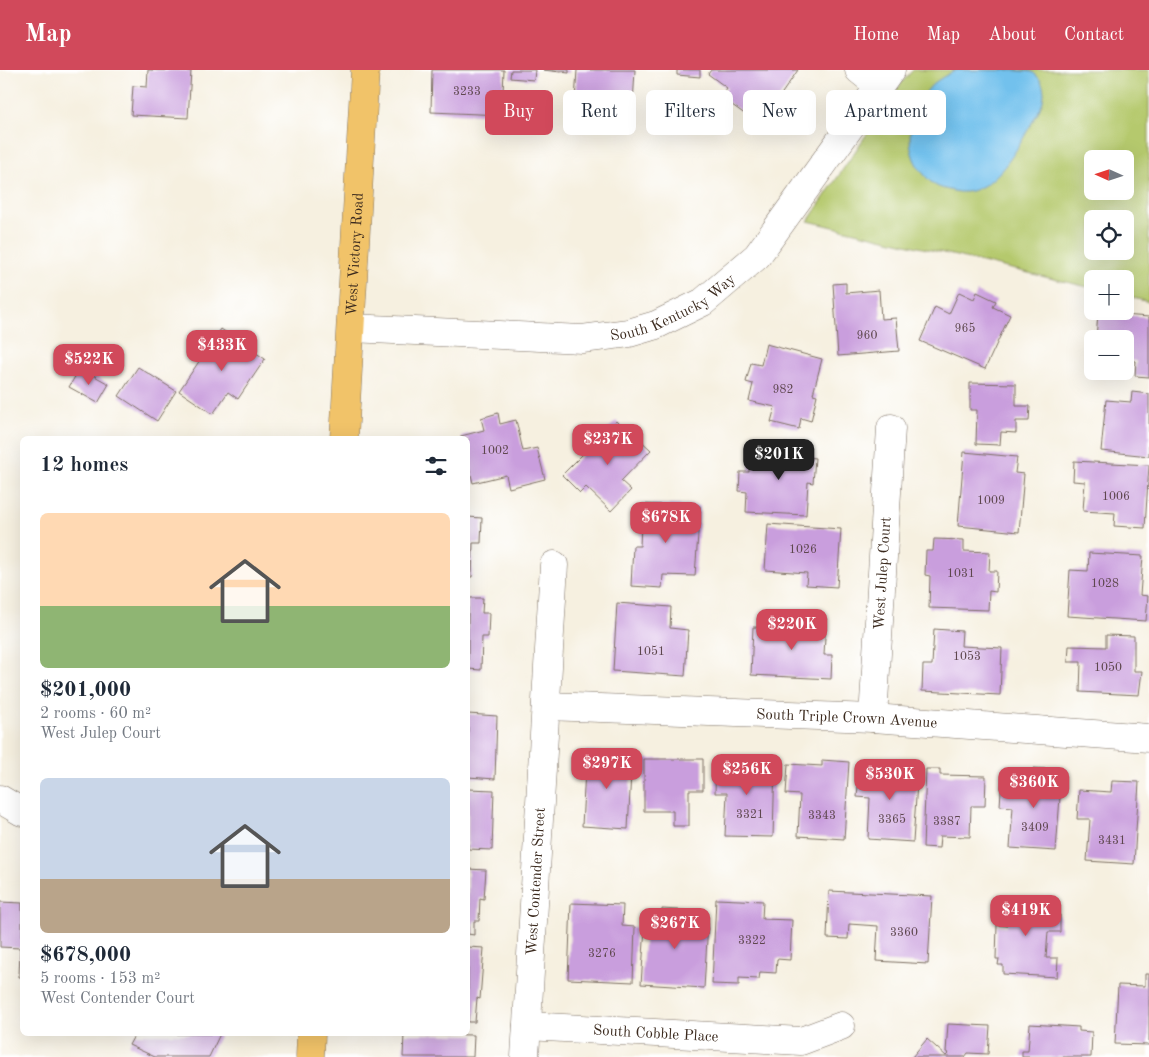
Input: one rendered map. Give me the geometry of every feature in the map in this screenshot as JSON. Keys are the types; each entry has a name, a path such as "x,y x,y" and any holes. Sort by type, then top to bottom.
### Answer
{"main road":[{"name":"West Victory Road","path":"344,436 365,70"},
{"path":"310,1057 311,1036"}],"street":[{"name":"South Kentucky Way","path":"350,328 582,339 629,333 656,325 703,302 758,256 876,75"},
{"name":"West Julep Court","path":"873,718 891,428"},
{"name":"West Contender Street","path":"526,1057 554,565"},
{"name":"South Triple Crown Avenue","path":"546,706 873,718 1149,738"},
{"path":"0,799 20,811"},
{"name":"South Cobble Place","path":"527,1026 800,1041 841,1026"}],"green space":[{"path":"913,70 1149,70 1149,302 1134,298 1134,270 1084,270 1084,286 808,221 866,135 946,135 946,90 897,90"}],"water":[{"path":"957,70 1032,72 1039,79 1044,91 1041,107 1008,162 989,182 978,189 966,192 943,188 929,180 915,162 910,140 910,135 946,135 946,90 928,90 947,75"}],"building":[{"path":"148,70 191,71 188,118 131,115 133,86 147,87"},
{"path":"432,70 504,70 503,90 485,90 485,114 431,112"},
{"path":"511,70 535,70 534,80 510,78"},
{"path":"543,70 569,70 569,73"},
{"path":"577,70 635,70 634,90 576,90"},
{"path":"677,70 700,70 700,77 677,75"},
{"path":"711,70 798,70 784,90 743,90 743,113 733,106 733,90 726,90 727,88 708,74"},
{"path":"846,283 846,293 879,290 881,319 896,318 899,351 838,356 833,284"},
{"path":"959,292 974,299 977,292 996,301 993,307 1010,315 985,369 920,341 935,307 949,314"},
{"path":"1134,316 1149,317 1149,377 1135,376 1134,330 1097,330 1097,320 1134,320"},
{"path":"221,329 265,359 238,399 228,392 213,414 179,391"},
{"path":"766,344 822,359 813,394 817,395 811,421 801,418 799,429 771,422 775,407 749,401 753,384 746,382 751,363 761,365"},
{"path":"138,367 176,391 157,421 119,396"},
{"path":"80,368 109,384 98,403 69,387"},
{"path":"970,383 1016,384 1016,406 1030,406 1029,421 1016,421 1016,433 1001,432 1000,445 976,444 977,410 970,410"},
{"path":"1132,392 1149,394 1149,456 1101,451 1106,400 1131,402"},
{"path":"498,413 500,424 516,420 523,451 537,448 545,479 509,488 506,475 473,483 470,470 470,436 461,436 484,430 481,418"},
{"path":"616,421 635,439 637,437 651,450 621,481 631,490 611,511 586,487 580,493 562,475"},
{"path":"778,443 807,444 806,457 815,458 813,483 808,482 806,515 746,512 747,492 739,491 740,472 749,472 750,454 777,456"},
{"path":"964,452 1017,457 1015,473 1024,474 1019,532 958,526"},
{"path":"1074,461 1149,465 1145,528 1114,526 1115,513 1083,511 1085,482 1073,481"},
{"path":"642,504 700,506 695,576 663,575 662,588 631,586 633,546 640,546"},
{"path":"470,517 482,518 481,543 473,543 472,577 470,577"},
{"path":"768,524 841,529 837,587 806,585 807,573 765,570"},
{"path":"934,539 964,540 964,551 990,552 989,571 997,571 996,592 989,591 988,610 929,608 930,576 925,575 926,551 933,551"},
{"path":"1089,553 1143,556 1140,595 1148,596 1146,621 1067,616 1070,570 1088,571"},
{"path":"470,598 483,598 482,613 489,613 488,637 482,637 481,670 470,669"},
{"path":"617,603 671,607 670,628 688,630 685,676 613,671"},
{"path":"795,616 826,618 824,655 832,655 831,679 751,675 753,627 795,629"},
{"path":"934,629 962,631 961,646 1002,648 1000,695 922,691 923,665 932,665"},
{"path":"1106,635 1134,636 1134,671 1142,671 1139,695 1080,692 1081,662 1068,662 1069,646 1106,647"},
{"path":"470,714 497,716 495,779 470,777"},
{"path":"586,751 632,754 628,829 582,826"},
{"path":"644,759 703,759 703,790 689,790 689,826 673,826 673,811 644,811"},
{"path":"716,759 775,761 773,837 725,836 727,793 715,793"},
{"path":"822,760 849,762 844,839 798,836 800,795 786,794 788,764 822,766"},
{"path":"860,764 918,768 913,842 868,839 870,798 857,797"},
{"path":"1034,768 1062,770 1056,851 1010,848 1013,807 1000,806 1002,775 1034,777"},
{"path":"926,769 940,769 940,775 986,776 985,806 971,806 970,837 940,836 939,848 923,847"},
{"path":"1112,781 1139,782 1134,864 1087,861 1090,819 1077,819 1079,790 1111,792"},
{"path":"470,789 494,790 492,850 470,849"},
{"path":"470,869 486,870 484,899 480,898 479,921 474,921 474,935 470,934"},
{"path":"829,891 932,896 928,964 876,961 878,926 849,924 848,939 827,938"},
{"path":"716,899 763,901 762,919 792,920 790,960 777,959 776,973 760,972 759,979 739,978 739,985 712,984"},
{"path":"998,899 1055,902 1054,915 1060,915 1060,932 1048,932 1046,958 1058,958 1057,977 1003,974 1003,965 998,965 999,959 996,959 997,925 1007,926 1007,922 997,921"},
{"path":"0,902 20,903 20,948 0,947"},
{"path":"571,903 623,905 622,926 635,927 633,982 568,979"},
{"path":"662,909 695,911 695,923 708,923 704,988 641,984 646,914 662,915"},
{"path":"470,947 484,948 480,999 477,998 475,1022 470,1022"},
{"path":"1145,974 1149,974 1149,1045 1115,1044 1118,985 1145,986"},
{"path":"948,1024 990,1026 988,1054 968,1053 965,1057 912,1057 927,1039 946,1056 949,1053 946,1052"},
{"path":"1030,1024 1079,1027 1079,1031 1092,1032 1091,1057 1022,1057 1022,1051 1028,1051"},
{"path":"474,1035 473,1057 403,1057 404,1036"},
{"path":"134,1036 219,1036 209,1057 155,1057 129,1045"}]}
